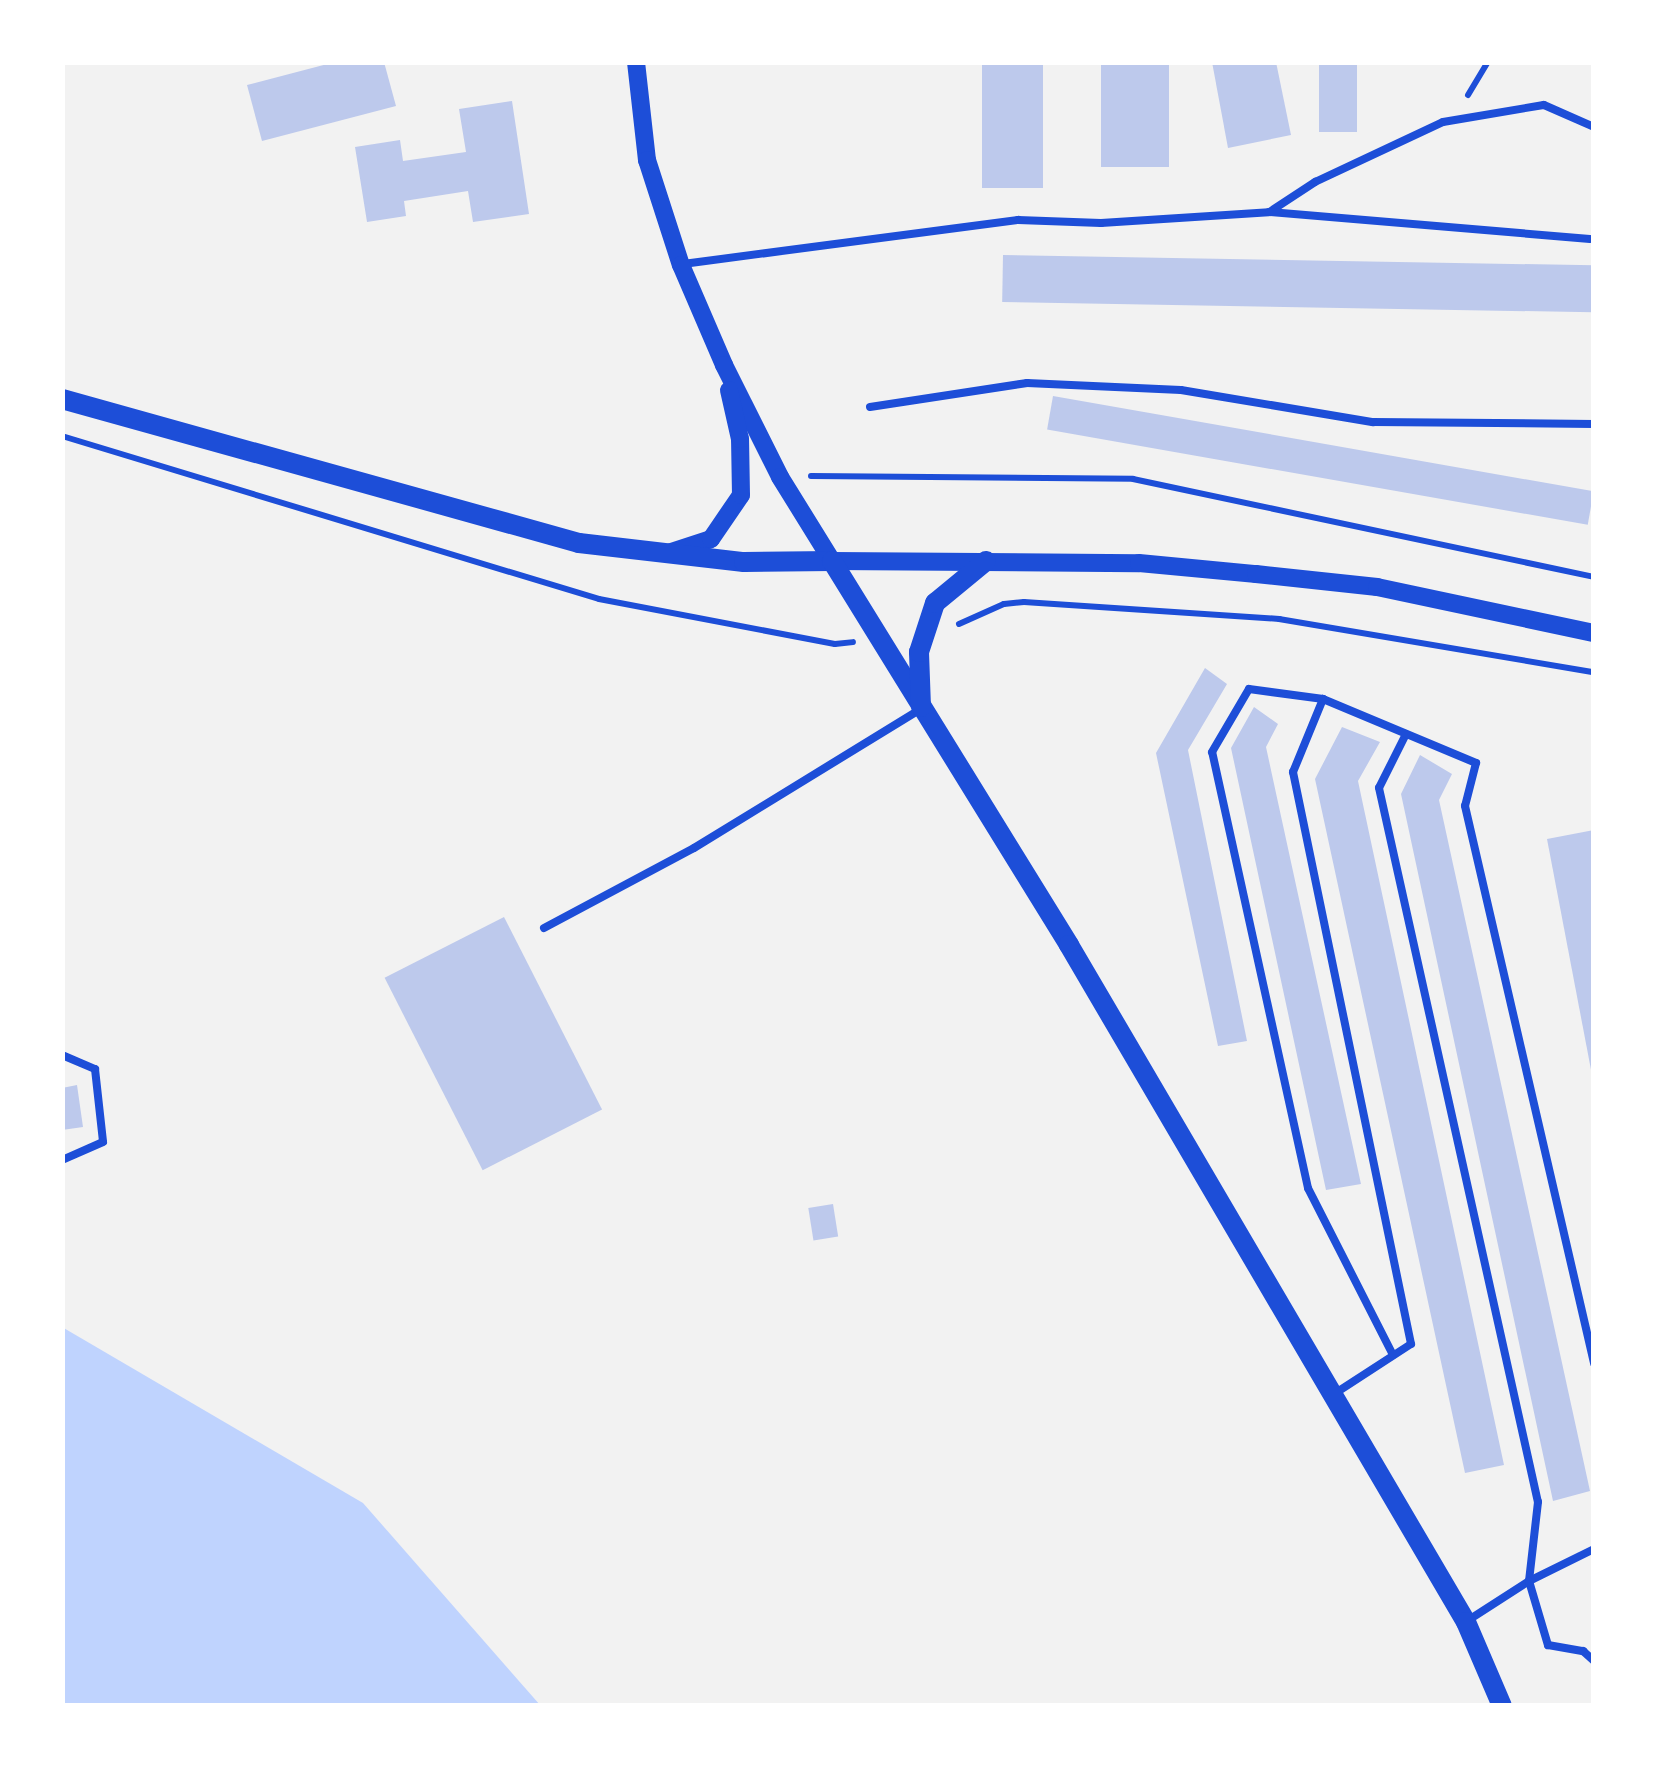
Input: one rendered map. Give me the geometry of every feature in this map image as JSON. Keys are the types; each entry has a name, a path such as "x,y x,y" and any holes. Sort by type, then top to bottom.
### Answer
{"main road":[{"path":"62,399 578,543 659,556 744,562 832,562 876,639 1069,945 1466,1622 1502,1706"},
{"path":"921,708 919,652 936,604 986,561"}],"street":[{"path":"636,62 647,160 681,265 724,365 780,476 832,562 1138,563 1377,587 1594,633"},
{"path":"659,556 711,539 740,494 740,439 724,365"}],"lane":[{"path":"1269,212 1315,182 1443,122 1544,105 1594,127"},
{"path":"681,265 1018,220 1101,223 1269,212 1590,239"},
{"path":"870,407 1027,383 1181,390 1373,422 1594,424"},
{"path":"1393,1355 1308,1188 1212,752 1249,689 1323,699 1476,763 1465,806 1594,1364"},
{"path":"1323,699 1293,772 1411,1344 1332,1396"},
{"path":"544,928 694,848 921,708"},
{"path":"1406,734 1379,788 1538,1502 1528,1581 1548,1645 1583,1650 1594,1661"},
{"path":"62,1055 95,1069 103,1142 62,1160"},
{"path":"1466,1622 1528,1581 1594,1548"},
{"path":"1583,1650 1594,1642"}],"path":[{"path":"62,436 598,600 836,644 876,639"},
{"path":"780,476 1133,479 1594,577"},
{"path":"919,652 968,618 1004,604 1024,602 1279,619 1594,672"}],"water":[{"path":"62,1327 363,1503 540,1705 63,1705"}],"building":[{"path":"335,62 384,62 396,106 262,141 247,85"},
{"path":"982,62 1043,62 1043,188 982,188"},
{"path":"1101,62 1169,62 1169,167 1101,167"},
{"path":"1212,62 1276,62 1291,135 1228,148"},
{"path":"1319,62 1357,62 1357,132 1319,132"},
{"path":"512,101 529,214 473,222 468,191 404,201 406,216 367,222 355,147 400,140 403,161 466,152 459,109"},
{"path":"1003,255 1594,265 1593,312 1002,302"},
{"path":"1053,396 1594,491 1588,525 1047,429"},
{"path":"1205,668 1227,684 1188,750 1247,1041 1218,1046 1156,753"},
{"path":"1254,707 1278,724 1266,747 1361,1184 1326,1190 1231,748"},
{"path":"1342,727 1380,742 1358,781 1504,1465 1465,1473 1315,779"},
{"path":"1420,755 1452,774 1439,800 1590,1491 1553,1501 1401,794"},
{"path":"1594,830 1594,1075 1592,1075 1547,839"},
{"path":"504,917 602,1109 483,1170 385,978"},
{"path":"77,1085 83,1127 62,1130 62,1088"},
{"path":"833,1204 838,1237 813,1241 808,1208"}]}
